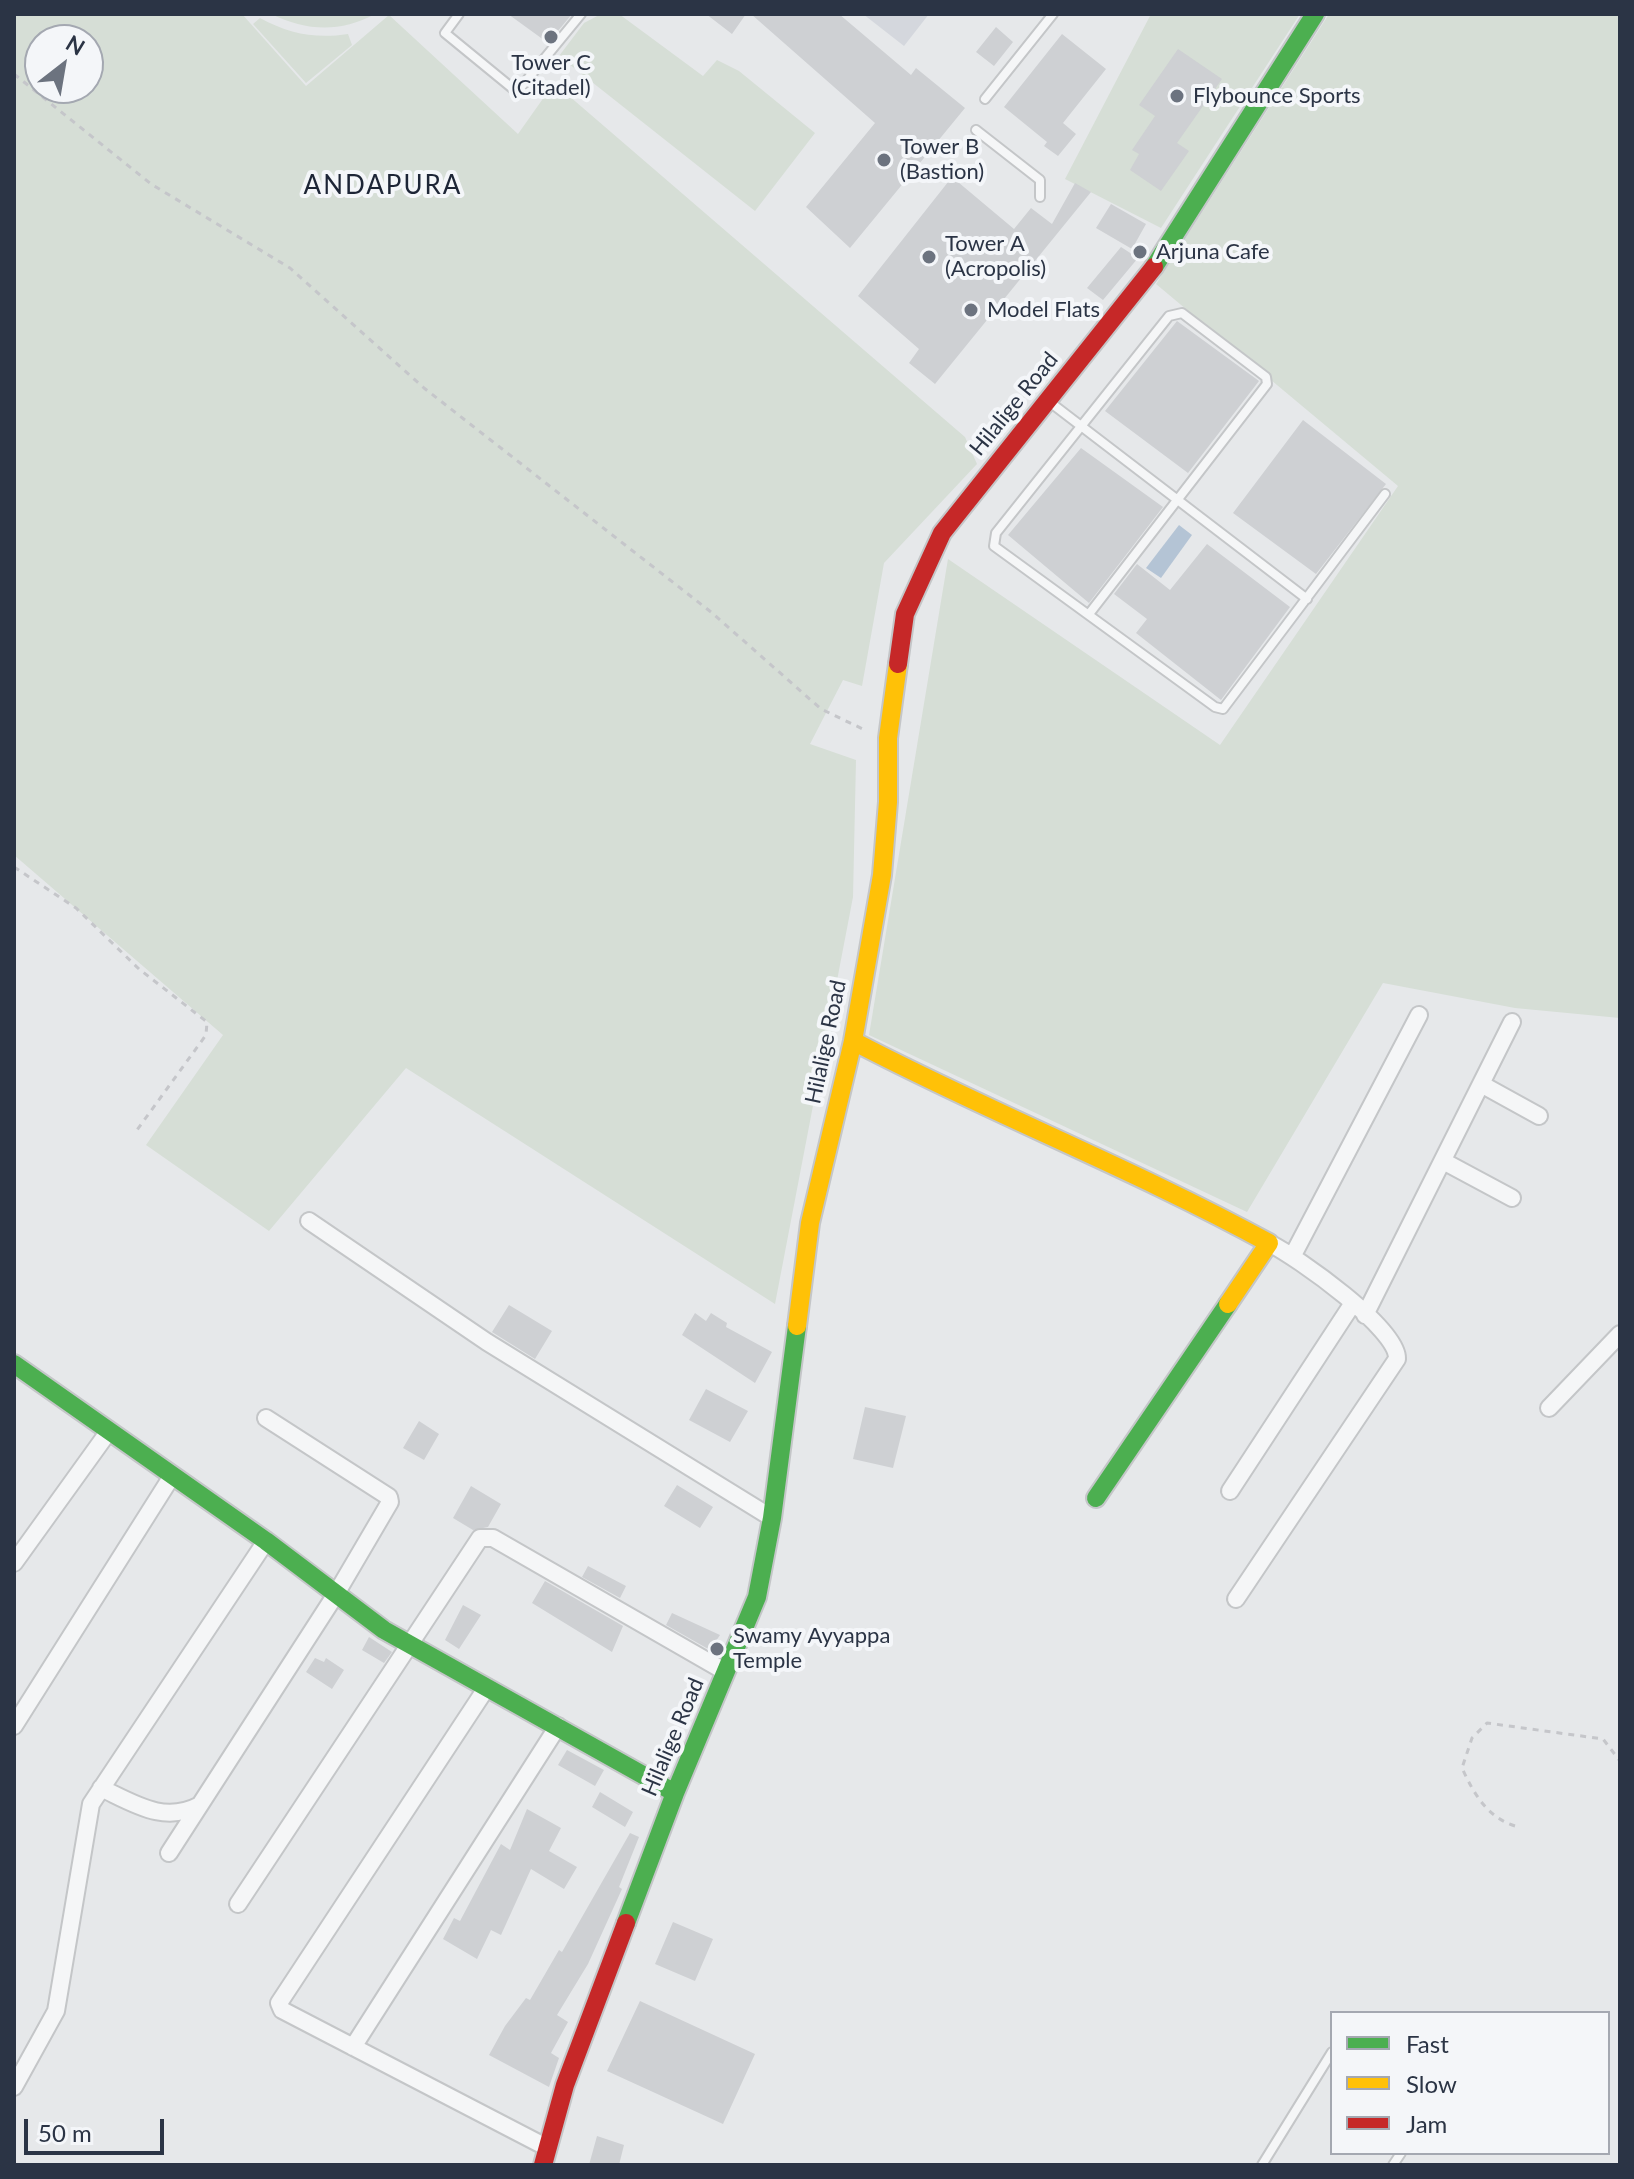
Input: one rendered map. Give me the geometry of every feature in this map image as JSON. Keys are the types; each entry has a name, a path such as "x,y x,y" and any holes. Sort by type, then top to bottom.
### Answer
{"street":[{"name":"Hilalige Road","path":"544,2156 565,2085 675,1793 757,1597 772,1518 810,1223 853,1041 882,875 888,802 888,738 905,614 942,533 1151,271 1315,14"},
{"path":"1293,1255 1419,1015"},
{"path":"1230,1491 1359,1309 1443,1161 1512,1022"},
{"path":"853,1041 903,1068 1212,1210 1293,1255 1359,1309 1395,1344 1397,1359 1236,1599"},
{"path":"1481,1084 1539,1116"},
{"path":"1443,1161 1512,1198"},
{"path":"309,1221 487,1342 772,1518"},
{"path":"1096,1498 1269,1243"},
{"path":"1549,1408 1620,1334"},
{"path":"14,1364 409,1644 675,1793"},
{"path":"169,1853 336,1594 388,1507 389,1497 266,1418"},
{"path":"14,1563 109,1431"},
{"path":"14,1726 172,1476"},
{"path":"238,1904 471,1547 480,1538 493,1538 726,1672"},
{"path":"14,2085 56,2011 91,1804 266,1541"},
{"path":"487,1687 281,1997 282,2010 544,2156"},
{"path":"353,2047 558,1726"},
{"path":"101,1788 149,1810 172,1816 200,1805"}],"lane":[{"path":"459,14 445,33 517,92 581,14"},
{"path":"985,99 1053,14"},
{"path":"976,130 1040,180 1040,197"},
{"path":"1089,614 1267,384 1266,377 1182,313 1176,313 1169,316 1081,426 993,540 994,546 1089,614 1223,709 1385,494"},
{"path":"1047,401 1307,599"},
{"path":"1262,2165 1330,2055"}],"path":[{"path":"14,74 151,184 290,268 424,388 711,612 821,709 888,738"},
{"path":"14,867 76,908 139,969 207,1022 206,1035 137,1130"},
{"path":"1515,1826 1499,1821 1474,1794 1462,1768 1472,1738 1487,1723 1603,1739 1620,1761"}],"shaded area":[{"path":"14,14 242,14 306,86 389,15 518,134 554,83 965,437 977,464 884,563 862,686 843,680 810,744 856,760 853,897 775,1304 406,1068 269,1231 146,1145 223,1035 14,855"},
{"path":"271,14 375,14 349,24 323,28 297,24"},
{"path":"601,14 619,14 703,76 717,60 739,71 815,133 755,211 559,56 584,23"},
{"path":"863,14 929,14 904,46"},
{"name":"Flybounce Sports","path":"1151,14 1300,14 1161,228 1065,179"},
{"path":"1329,14 1620,14 1620,1018 1515,1008 1383,983 1247,1212 869,1035 948,559 1220,745 1398,486 1156,284"},
{"path":"260,18 303,34 348,34 352,45 306,83 253,24"}],"water":[{"path":"1179,525 1192,535 1161,578 1146,568"}],"building":[{"name":"Tower C (Citadel)","path":"508,14 572,14 548,43"},
{"path":"706,14 746,14 732,34"},
{"name":"Tower B (Bastion)","path":"751,14 839,14 911,75 916,68 965,108 850,248 806,207 875,123"},
{"path":"996,27 1013,42 994,66 976,52"},
{"path":"1062,34 1106,69 1063,123 1076,134 1058,156 1044,146 1047,142 1004,107"},
{"path":"1178,49 1222,79 1177,143 1189,151 1161,191 1130,170 1139,154 1132,150 1155,116 1139,105"},
{"path":"952,177 1014,229 1031,208 1052,224 1075,183 1091,192 935,384 909,363 919,349 858,296"},
{"path":"1111,204 1146,224 1132,249 1096,228"},
{"path":"1121,247 1138,258 1103,300 1087,288"},
{"path":"1177,321 1259,381 1188,473 1105,411"},
{"path":"1303,420 1386,484 1316,574 1233,513"},
{"path":"1081,448 1163,507 1089,603 1008,535"},
{"path":"1207,544 1290,607 1221,700 1136,633 1147,619 1114,594 1137,564 1170,590"},
{"path":"509,1305 552,1331 535,1359 492,1332"},
{"path":"695,1313 706,1321 711,1313 727,1323 726,1327 772,1352 755,1383 682,1335"},
{"path":"706,1389 748,1411 730,1442 689,1420"},
{"path":"865,1407 906,1416 893,1468 853,1459"},
{"path":"419,1421 439,1434 424,1460 403,1448"},
{"path":"677,1485 713,1507 700,1528 664,1506"},
{"path":"471,1486 501,1504 488,1527 473,1530 453,1518"},
{"path":"588,1566 626,1586 620,1598 582,1577"},
{"path":"545,1581 623,1626 612,1652 532,1603"},
{"path":"463,1605 481,1615 459,1649 445,1640"},
{"path":"672,1613 720,1635 710,1650 666,1625"},
{"path":"369,1637 392,1652 384,1663 362,1650"},
{"path":"315,1658 324,1662 326,1658 344,1670 332,1689 306,1672"},
{"path":"567,1750 604,1770 595,1786 558,1765"},
{"path":"600,1792 633,1812 625,1827 592,1807"},
{"path":"527,1809 561,1828 549,1851 577,1867 564,1889 531,1869 501,1935 491,1930 477,1959 443,1939 454,1918 460,1921 501,1844 510,1850"},
{"path":"630,1833 639,1837 619,1887 622,1889 588,1964 557,2015 568,2022 551,2053 559,2058 549,2087 489,2055 505,2026 526,1998 530,2000 559,1950 562,1952"},
{"path":"673,1922 713,1939 695,1981 655,1964"},
{"path":"640,2001 755,2054 723,2124 607,2071"},
{"path":"597,2136 624,2145 619,2165 589,2165"}],"traffic: fast":[{"path":"1154,267 1315,14"},
{"path":"1096,1498 1228,1304"},
{"path":"626,1923 675,1793 757,1597 772,1518 797,1326"},
{"path":"14,1364 266,1541 384,1630 675,1793"}],"traffic: slow":[{"path":"797,1326 810,1223 853,1041 882,875 888,802 888,738 898,664"},
{"path":"853,1041 1166,1190 1269,1243 1228,1304"}],"traffic: jam":[{"path":"898,664 905,614 942,533 1154,267"},
{"path":"543,2165 565,2085 626,1923"}],"place":[{"name":"Tower C (Citadel)","path":"551,37"},
{"name":"Flybounce Sports","path":"1177,96"},
{"name":"Tower B (Bastion)","path":"884,160"},
{"name":"Arjuna Cafe","path":"1140,252"},
{"name":"Tower A (Acropolis)","path":"929,257"},
{"name":"Model Flats","path":"971,310"},
{"name":"Swamy Ayyappa Temple","path":"717,1649"}],"district":[{"name":"ANDAPURA","path":"383,186"}]}
